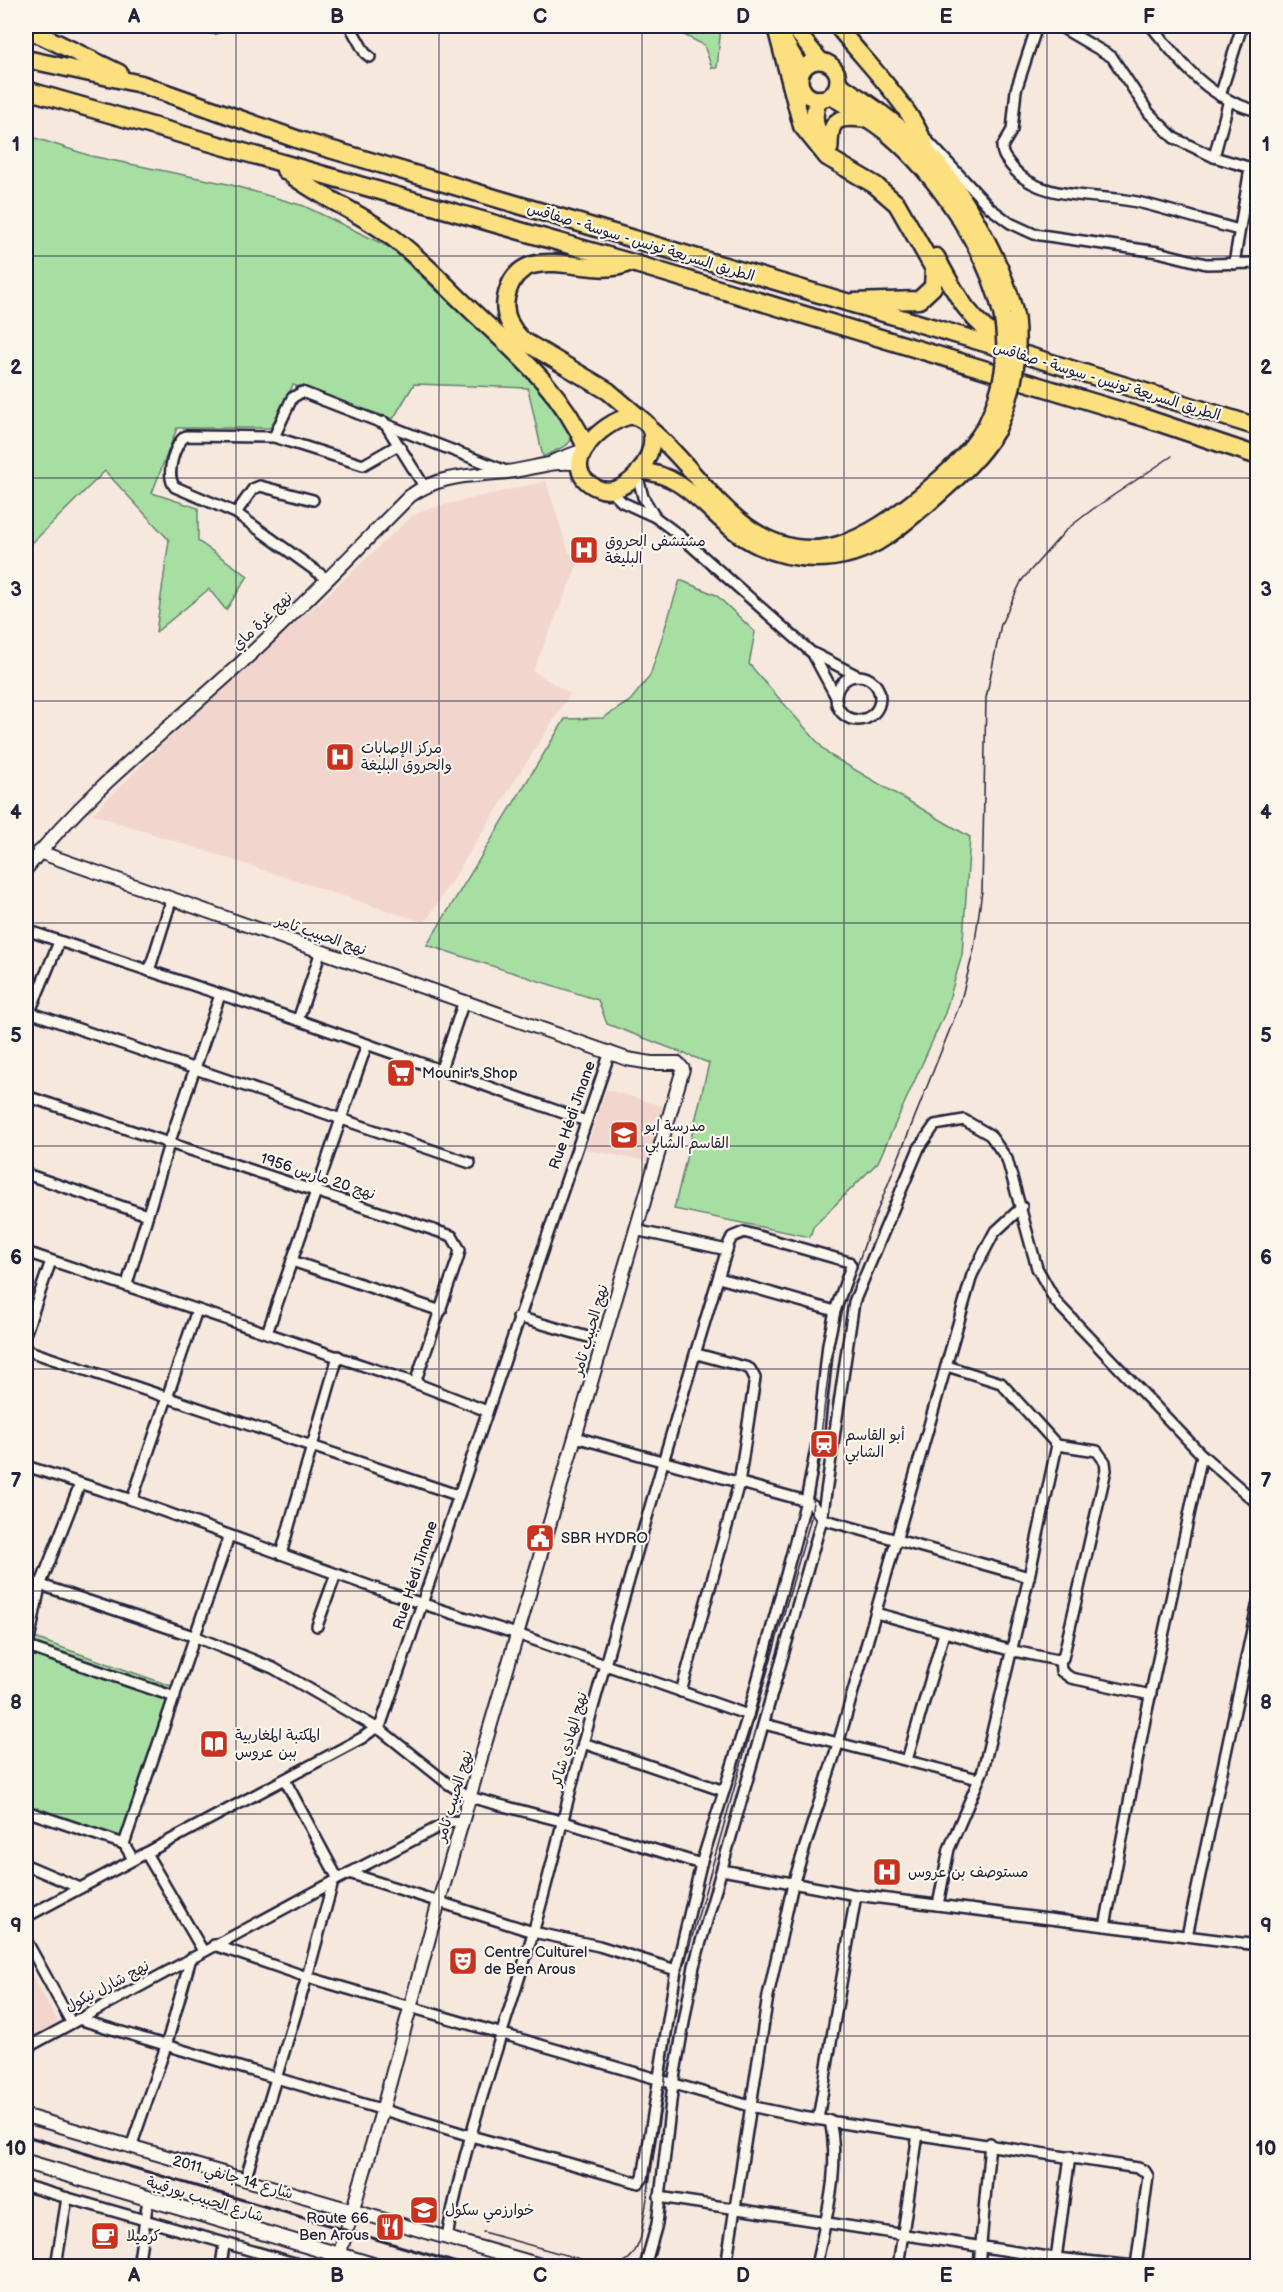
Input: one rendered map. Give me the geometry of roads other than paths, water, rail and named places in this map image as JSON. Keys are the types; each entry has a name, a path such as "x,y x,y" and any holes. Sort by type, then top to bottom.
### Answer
{"highway":[{"path":"781,26 820,60 832,65 838,82 898,126 926,151 951,183 983,236 1005,280 1009,317"},
{"path":"638,473 656,473 680,483 732,529 757,545 794,557 832,558 866,549 896,530 964,472 1007,407 1015,376 1018,345 1009,317 960,220 911,156 869,119 824,97 808,96 801,87 802,70 781,26"},
{"path":"781,26 802,126 827,157 890,197 903,213 934,268 933,287 919,300 866,300 845,303"},
{"path":"837,26 919,132 926,151"},
{"path":"26,28 141,84"},
{"name":"الطريق السريعة تونس - سوسة - صفاقس","path":"26,59 141,84 299,140 1029,356 1257,427"},
{"path":"802,70 810,63 820,60"},
{"path":"838,82 814,112 815,125 820,137 830,148 896,190 911,211 968,314 994,336 1029,356"},
{"name":"الطريق السريعة تونس - سوسة - صفاقس","path":"26,90 277,164 629,262 1145,418 1257,456"},
{"path":"830,148 831,129 836,122 846,117 869,119"},
{"path":"277,164 317,193 385,232 419,260 552,388 573,419 583,454 584,476 592,486 611,491 623,487 638,473 652,444 646,424 631,416 611,422 598,431 583,454"},
{"path":"629,262 609,268 557,262 533,266 513,280 506,295 506,312 511,327 522,340 603,388 646,424 713,496 749,527 778,542 817,549 857,539 888,521 953,468 991,428"}],"main road":[{"name":"شارع الحبيب بورقيبة","path":"26,2162 338,2261 376,2266"}],"street":[{"path":"350,26 365,53 370,57"},
{"path":"1036,26 1016,90 1012,130 1002,147 1004,158 1017,172 1033,184 1058,192 1136,202 1239,230"},
{"path":"1059,26 1112,57 1149,113 1174,138 1214,157 1254,169 1239,230 1234,264"},
{"path":"1151,26 1190,74 1224,98 1257,111"},
{"path":"1214,157 1224,98 1242,26"},
{"path":"919,132 990,208 1022,229 1047,237 1158,252 1194,262 1257,263"},
{"path":"274,437 292,398 302,392 508,472"},
{"path":"384,422 424,486"},
{"path":"327,579 237,513 180,489 172,483 170,473 180,441 186,436 274,437 363,465 398,445"},
{"name":"نهج غرة ماي","path":"26,869 72,815 136,754 242,663 410,496 424,486 471,474 508,472 554,462 566,455 583,454"},
{"path":"638,473 643,497 655,517"},
{"path":"237,513 253,489 260,486 313,500"},
{"path":"611,491 622,502 655,517 679,535 811,652 858,676 870,679 879,690 879,703 872,716 858,721 844,716 836,703 835,694 811,652"},
{"path":"835,694 843,681 858,676"},
{"name":"نهج الحبيب ثامر","path":"39,852 638,1062 678,1063 683,1069 469,1797 338,2261"},
{"path":"149,971 172,898"},
{"path":"26,930 298,1020 586,1121"},
{"path":"59,942 27,1017 195,1067 470,1163"},
{"path":"298,1020 321,951"},
{"path":"127,1284 169,1144 220,995"},
{"path":"441,1070 464,1001"},
{"path":"267,1333 368,1044"},
{"name":"Rue Hédi Jinane","path":"377,1729 385,1715 420,1603 610,1052"},
{"name":"نهج 20 مارس 1956","path":"26,1096 453,1236 460,1250 415,1383"},
{"path":"645,2266 657,2224 674,2084 694,1966 822,1519 854,1302 862,1277 927,1134 935,1125 964,1120 990,1135 1008,1159 1037,1268 1056,1302 1202,1455 1257,1504"},
{"path":"26,1173 147,1215"},
{"path":"726,2266 768,1996 794,1884 838,1744 972,1275 994,1233 1022,1207"},
{"path":"26,1940 74,2020 639,2183 643,2178 676,1970 701,1864 748,1715 806,1501 818,1438 828,1344 835,1311 851,1263 744,1232 732,1237 727,1250 635,1230"},
{"name":"نهج الهادي شاكر","path":"447,2237 456,2188 501,2032 533,1932 583,1743 727,1250"},
{"path":"26,1252 338,1356 487,1411"},
{"path":"26,1332 51,1261"},
{"path":"291,1262 441,1311"},
{"path":"719,1278 835,1311"},
{"path":"132,1500 197,1310"},
{"path":"518,1317 602,1341"},
{"path":"26,1350 457,1495"},
{"path":"681,1692 739,1483 755,1378 750,1369 697,1354"},
{"path":"281,1554 338,1356"},
{"path":"947,1366 1001,1383 1057,1444 1097,1451 1105,1461 1106,1470 1066,1653 1060,1659 1061,1671 1071,1678 1151,1695"},
{"path":"575,1437 806,1501 813,1505 822,1519 1029,1577"},
{"path":"938,1905 949,1849 983,1770 1009,1650 1029,1577 1057,1444"},
{"path":"1105,1926 1202,1455"},
{"path":"26,1466 132,1500 336,1574 517,1634 748,1715"},
{"path":"80,1484 40,1586 27,1652 175,1697"},
{"path":"124,1844 229,1536"},
{"path":"317,1626 336,1574"},
{"path":"26,1580 196,1637 273,1668 377,1729 469,1797 561,1821 701,1864"},
{"path":"1186,1936 1257,1602"},
{"path":"876,1613 1009,1650 1060,1659"},
{"path":"907,1760 944,1633"},
{"path":"764,1724 978,1779"},
{"path":"26,1917 377,1729"},
{"path":"583,1743 724,1791"},
{"path":"245,2180 335,1881 285,1780"},
{"path":"26,1811 124,1844 133,1859"},
{"name":"نهج شارل نيكول","path":"26,2048 74,2020 450,1821 462,1822"},
{"path":"146,1853 203,1951"},
{"path":"26,1865 80,1888"},
{"path":"722,1870 856,1895 1257,1945"},
{"path":"349,1874 533,1932 599,1946 676,1970"},
{"path":"818,2119 856,1895"},
{"path":"214,1946 307,1977 750,2106 818,2119 1070,2156 1145,2170 1148,2176 1135,2266 1055,2262 983,2244 659,2197"},
{"path":"131,2147 166,2046 191,1958"},
{"name":"شارع 14 جانفي 2011","path":"26,2116 351,2212 544,2266"},
{"path":"816,2266 835,2173 835,2142 830,2120"},
{"path":"898,2266 918,2134"},
{"path":"979,2266 983,2244 990,2144"},
{"path":"1055,2262 1070,2156"},
{"path":"26,2186 302,2266"},
{"path":"56,2266 66,2198"},
{"path":"138,2266 148,2200"},
{"path":"221,2266 224,2245"}],"tram line":[{"path":"614,2266 620,2265 632,2256 641,2237 681,1976 811,1518 830,1360 841,1313 868,1234 960,1004 974,949 982,891 986,698 1001,624 1022,580 1067,529 1172,456"},
{"path":"483,2232 605,2266"}],"railway":[{"path":"26,2136 467,2266"}],"place":[{"name":"مشتشفى الحروق البليغة","path":"584,550"},
{"name":"مركز الإصابات والحروق البليغة","path":"340,757"},
{"name":"Mounir's Shop","path":"401,1073"},
{"name":"مدرسة ابو القاسم الشابي","path":"624,1135"},
{"name":"أبو القاسم الشابي","path":"824,1444"},
{"name":"SBR HYDRO","path":"540,1538"},
{"name":"المكتبة المغاربية ببن عروس","path":"214,1744"},
{"name":"مستوصف بن عروس","path":"887,1872"},
{"name":"Centre Culturel de Ben Arous","path":"463,1961"},
{"name":"خوارزمي سكول","path":"424,2210"},
{"name":"Route 66 Ben Arous","path":"390,2227"},
{"name":"كرميلا","path":"105,2236"}]}
